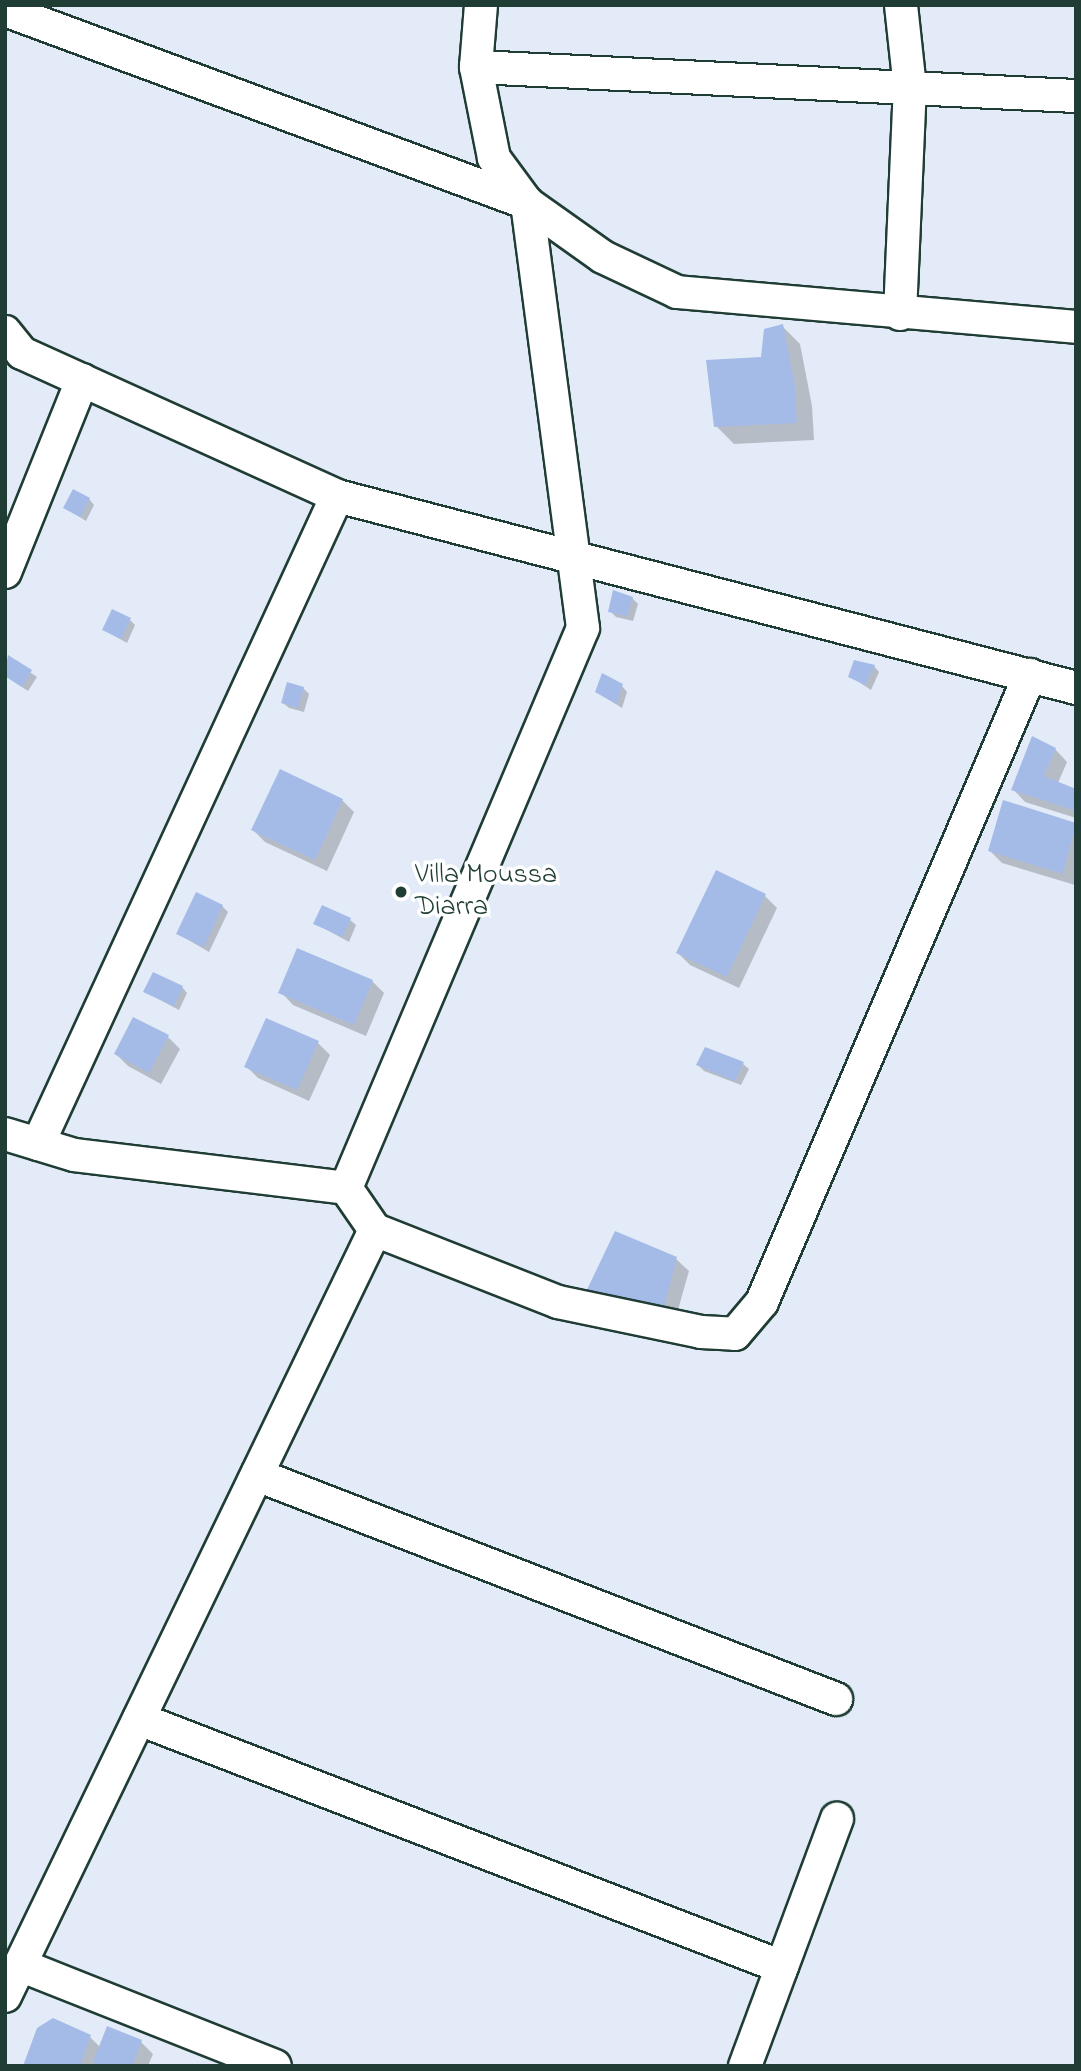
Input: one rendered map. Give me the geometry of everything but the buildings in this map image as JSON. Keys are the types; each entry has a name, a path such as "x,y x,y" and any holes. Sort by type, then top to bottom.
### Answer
{"street":[{"path":"346,1188 583,628 527,203 494,158 476,68 481,5"},
{"path":"900,314 910,88 901,5"},
{"path":"5,10 527,203 603,257 677,292 900,314 1076,327"},
{"path":"476,68 1076,96"},
{"path":"5,332 22,354 337,496 1076,688"},
{"path":"5,572 82,380"},
{"path":"38,1144 337,496"},
{"path":"5,1134 74,1155 346,1188 375,1230 558,1302 701,1332 735,1334 761,1302 1030,675"},
{"path":"5,1996 375,1230"},
{"path":"257,1475 836,1699"},
{"path":"139,1718 782,1967"},
{"path":"745,2066 837,1819"},
{"path":"20,1965 275,2066"}],"place":[{"name":"Villa Moussa Diarra","path":"401,892"}]}
